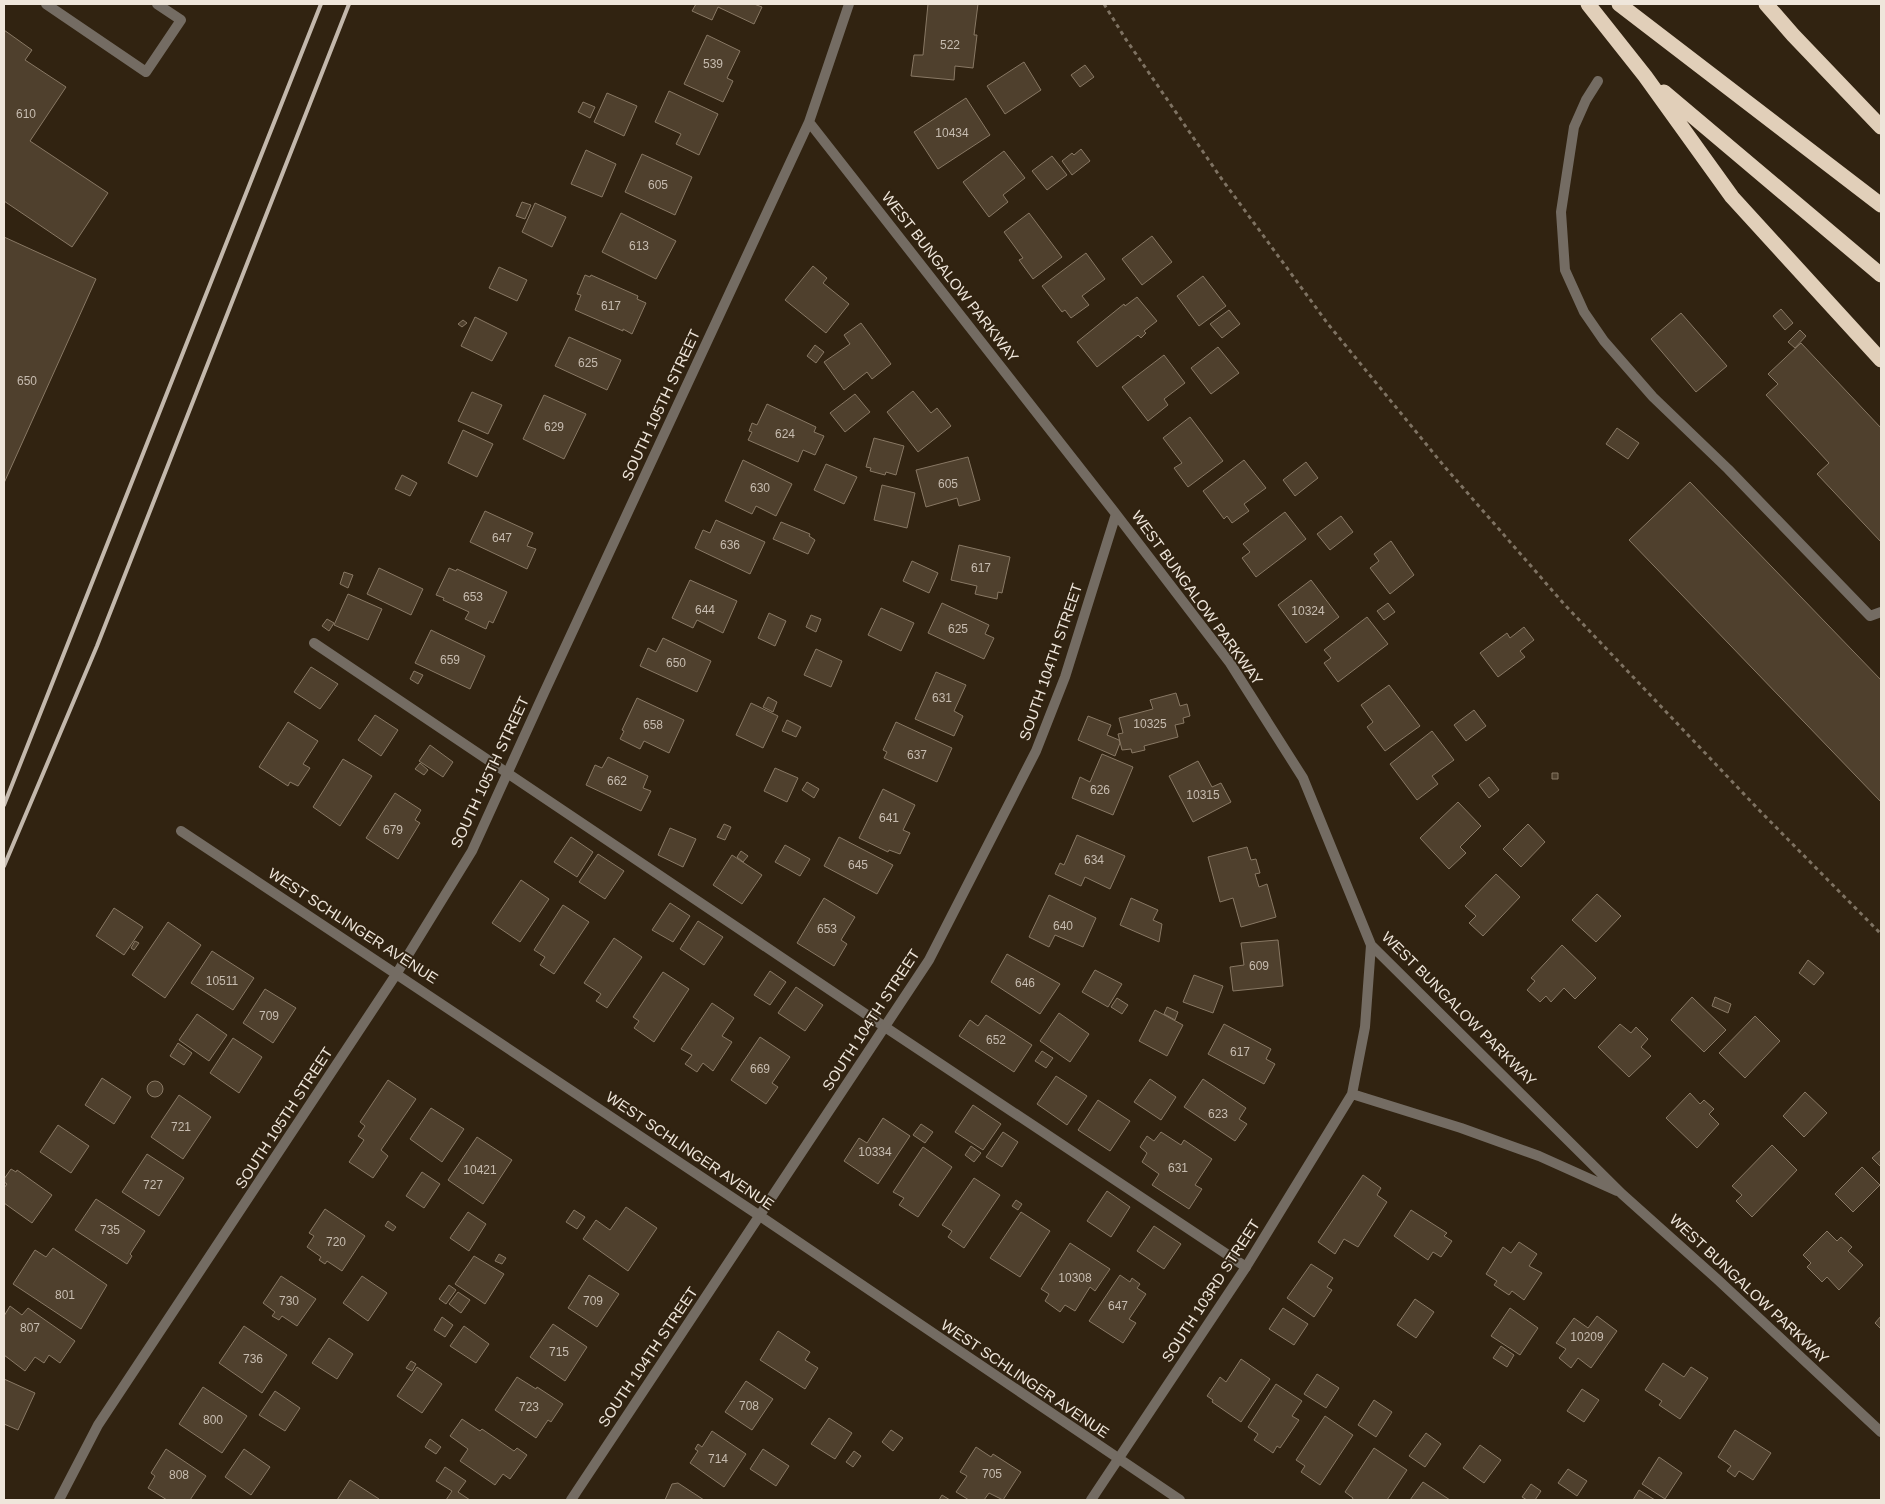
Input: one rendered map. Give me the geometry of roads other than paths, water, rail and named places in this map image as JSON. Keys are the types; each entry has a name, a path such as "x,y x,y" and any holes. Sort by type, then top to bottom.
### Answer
{"highway":[{"path":"1588,4 1645,76 1732,197 1881,360"},
{"path":"1619,4 1881,205"},
{"path":"1766,4 1881,127"},
{"path":"1645,76 1881,275"}],"street":[{"path":"46,4 146,72 181,20 157,4"},
{"name":"SOUTH 105TH STREET","path":"59,1500 98,1425 397,973 472,851 810,122 849,4"},
{"path":"1598,81 1586,100 1574,127 1561,212 1565,270 1584,312 1604,341 1648,391 1728,469 1870,616 1881,612"},
{"name":"WEST BUNGALOW PARKWAY","path":"810,122 1230,663 1303,778 1371,945 1622,1194 1717,1279 1881,1432"},
{"name":"SOUTH 104TH STREET","path":"571,1500 929,960 1036,751 1065,677 1116,514"},
{"path":"314,643 1246,1267"},
{"name":"WEST SCHLINGER AVENUE","path":"180,830 760,1216 1118,1460 1180,1500"},
{"name":"SOUTH 103RD STREET","path":"1091,1500 1246,1267 1352,1094 1365,1027 1371,945"},
{"path":"1352,1094 1461,1128 1539,1156 1622,1194"}],"railway":[{"path":"4,805 321,4"},
{"path":"4,866 97,646 349,4"}]}
